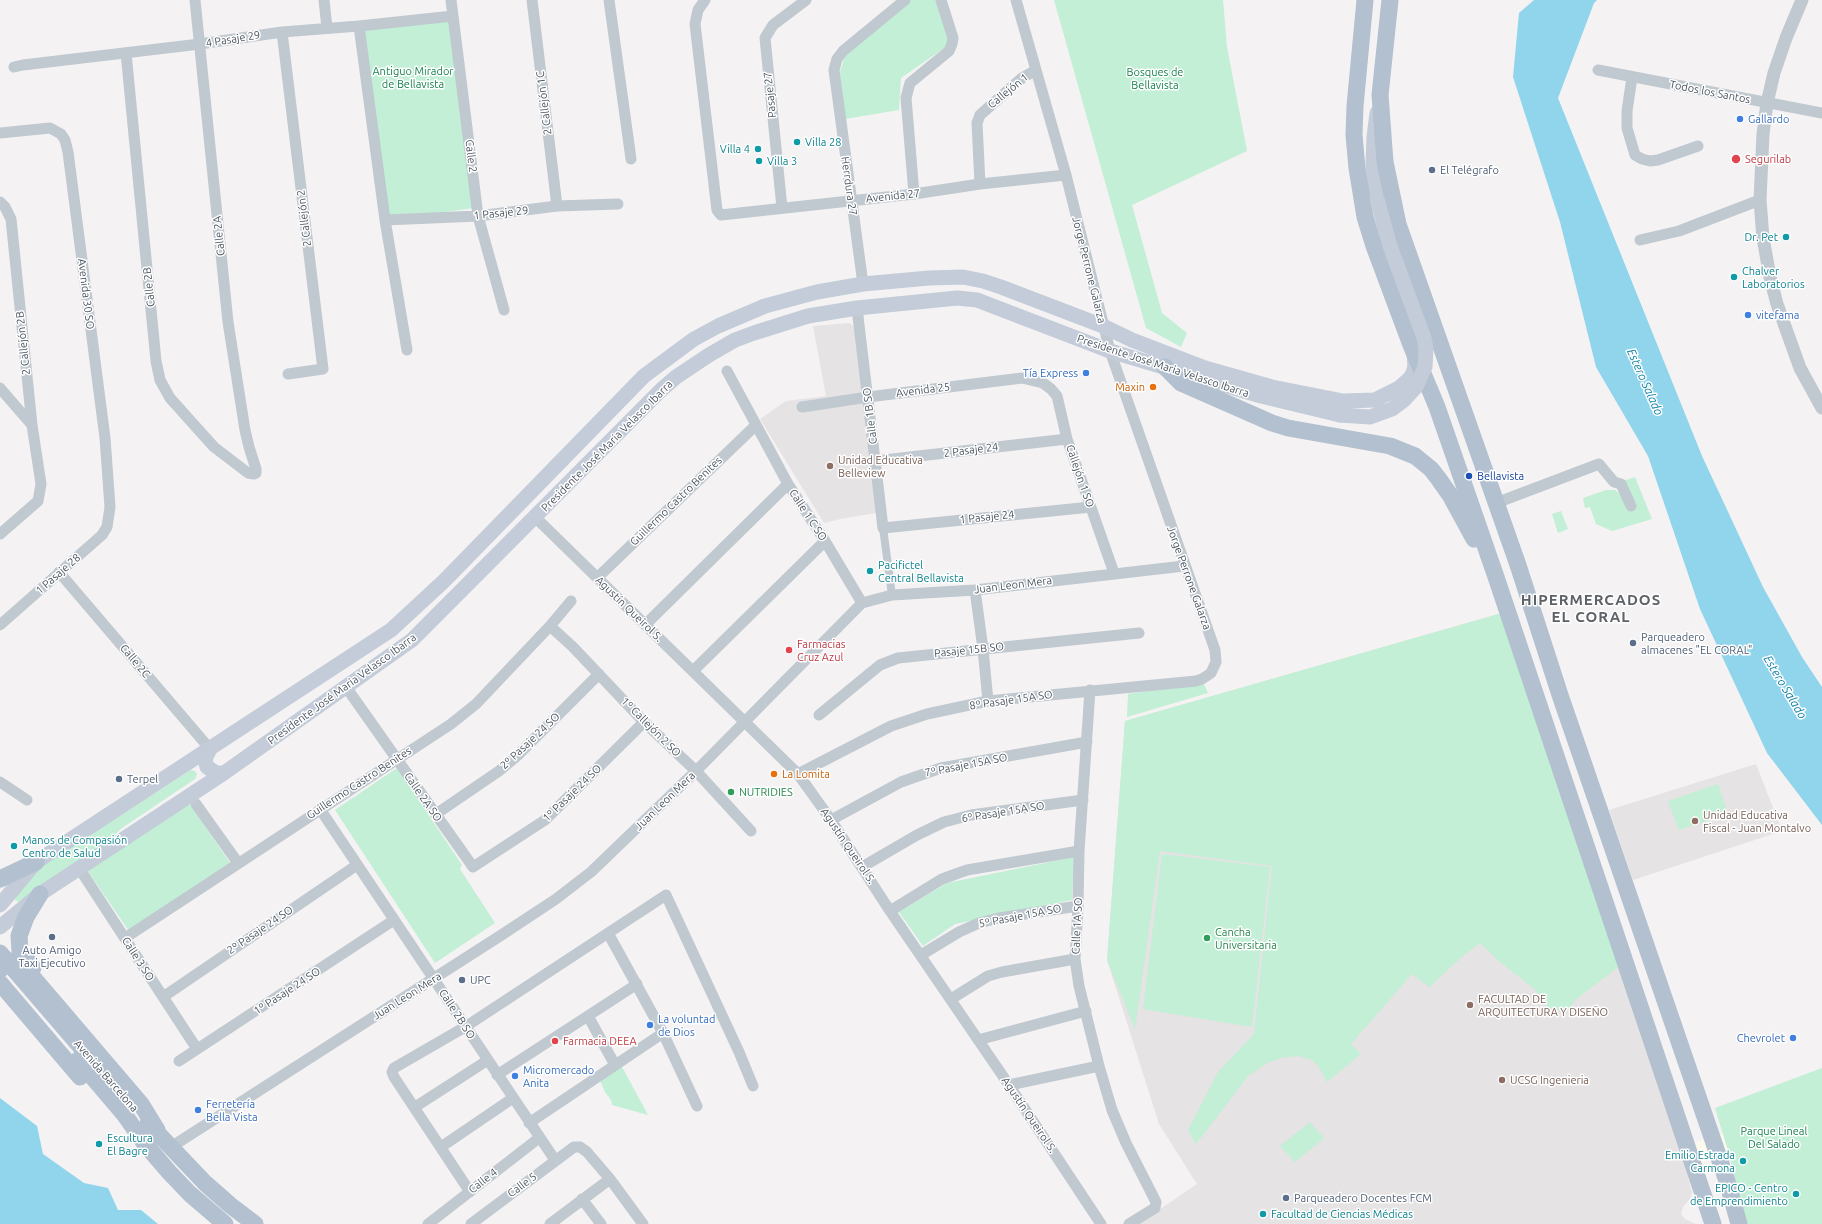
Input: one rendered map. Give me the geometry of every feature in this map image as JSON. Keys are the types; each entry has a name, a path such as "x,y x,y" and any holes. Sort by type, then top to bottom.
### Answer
{"main road":[{"path":"1365,0 1355,106 1354,134 1357,168 1365,217 1411,345 1437,406 1714,1224"},
{"path":"1390,0 1380,95 1385,162 1398,224 1518,565 1560,695 1728,1182 1739,1224"},
{"name":"Presidente José Maria Velasco Ibarra","path":"0,927 40,894 79,868 197,797 224,773 412,640 661,390 676,377 734,340 781,323 808,316 857,308 957,298 977,300 1110,351 1261,396 1340,415 1370,417 1392,409 1411,393 1419,382 1425,366 1426,348 1424,338 1390,246 1377,199 1373,165 1374,137 1380,95"},
{"name":"Presidente José Maria Velasco Ibarra","path":"0,905 36,862 391,630 444,581 644,376 694,339 718,326 765,306 817,292 863,284 929,278 963,277 995,285 1103,326 1132,340 1205,368 1272,387 1343,401 1375,400 1391,393 1402,385 1410,378 1415,366 1411,345"},
{"path":"1165,367 1181,383 1272,423 1288,428 1390,446 1415,456 1431,469 1450,495 1496,578"},
{"path":"444,581 449,579 459,583 459,594"},
{"path":"210,749 205,759 207,767 212,772 224,773"},
{"path":"184,766 195,767 200,772 203,779 197,797"},
{"path":"0,879 8,877 36,862"},
{"path":"40,894 26,917 19,936 19,946 23,956 47,985 62,1011"},
{"name":"Avenida Barcelona","path":"0,953 82,1057 145,1144 190,1194 225,1224"},
{"path":"145,1144 116,1120 0,977 4,964 9,961 20,962 141,1104 157,1130"},
{"name":"Avenida Barcelona","path":"0,977 133,1109 157,1130 205,1183 255,1224"}],"street":[{"name":"Calle 2A","path":"195,0 232,350 247,441 256,469"},
{"path":"324,0 327,28"},
{"name":"Calle 2","path":"451,0 478,216 504,310"},
{"name":"2 Callejón 1C","path":"532,0 557,206"},
{"path":"609,0 631,159"},
{"name":"Avenida 27","path":"704,0 698,10 695,24 717,210 721,214 914,194 980,184 1066,175"},
{"name":"Pasaje 27","path":"782,208 765,38 773,24 806,0"},
{"name":"Herrdura 27","path":"863,284 834,70 837,59 843,51 904,0"},
{"path":"914,194 906,98 910,83 949,51 952,44 953,38 941,0"},
{"name":"Jorge Perrone Galarza","path":"1016,0 1066,175 1110,351 1214,650"},
{"path":"1802,0 1786,38 1774,73 1767,103 1762,134 1760,200 1763,238 1770,277 1777,304 1800,368 1822,408"},
{"name":"4 Pasaje 29","path":"14,67 200,44 282,32 453,16"},
{"path":"358,26 384,220 407,350"},
{"name":"2 Callejón 2","path":"282,32 323,369 288,374"},
{"name":"Calle 2B","path":"126,53 156,361 160,380 170,398 218,452 251,474 255,474 256,469"},
{"name":"Callejón 1","path":"980,184 977,123 980,115 1022,78 1036,70"},
{"name":"Todos los Santos","path":"1598,70 1822,113"},
{"path":"1632,77 1627,111 1627,128 1635,154 1646,160 1658,160 1698,146"},
{"name":"Avenida 30 SO","path":"0,133 50,128 56,130 65,140 105,438 109,518"},
{"path":"1640,240 1679,231 1760,200"},
{"name":"2 Callejón 2B","path":"0,534 38,501 41,484 32,425 11,219 1,203"},
{"name":"1 Pasaje 29","path":"384,220 478,216 557,206 618,204"},
{"name":"Calle 1B SO","path":"857,308 892,595"},
{"name":"Calle 1 C SO","path":"727,371 788,484 825,541 862,603"},
{"name":"Avenida 25","path":"802,407 868,397 1022,378 1033,379 1043,383"},
{"name":"Callejón 1 SO","path":"1043,383 1056,396 1067,439 1114,573"},
{"path":"0,388 32,425"},
{"name":"Guillermo Castro Benites","path":"597,578 756,425"},
{"name":"2 Pasaje 24","path":"875,461 1067,439"},
{"path":"1496,503 1599,464 1614,482 1621,484 1631,506"},
{"path":"645,625 788,484"},
{"name":"1 Pasaje 24","path":"883,528 1091,506"},
{"name":"Agustín Queirol S.","path":"535,517 798,774 831,820 890,911 1009,1085 1101,1224"},
{"name":"1 Pasaje 28","path":"0,625 102,535 107,527 109,518"},
{"path":"693,671 825,541"},
{"name":"Juan Leon Mera","path":"171,1147 434,979 556,899 592,872 696,771 862,603 892,595 975,590 1184,566"},
{"name":"Calle 2C","path":"59,572 210,749"},
{"path":"975,590 984,648 988,701"},
{"name":"Guillermo Castro Benites","path":"125,938 451,724 476,704 550,626 571,601"},
{"name":"1º Callejón 2 SO","path":"550,626 599,674 644,722 696,771 751,831"},
{"name":"Pasaje 15B SO","path":"819,715 880,664 898,658 1139,632"},
{"name":"8º Pasaje 15A SO","path":"798,774 891,726 927,714 988,701 1202,679 1211,673 1214,668 1216,662 1214,650"},
{"name":"2º Pasaje 24 SO","path":"436,814 499,771 518,755 599,674"},
{"name":"Calle 2A SO","path":"346,688 473,867"},
{"name":"Calle 1A SO","path":"1090,690 1079,851 1075,959 1079,986 1099,1066 1112,1110 1126,1143 1156,1202 1154,1208 1129,1224"},
{"name":"1º Pasaje 24 SO","path":"473,867 545,820 644,722"},
{"name":"7º Pasaje 15A SO","path":"831,820 901,782 940,768 1087,742"},
{"path":"0,782 27,800"},
{"path":"197,797 238,863"},
{"name":"6º Pasaje 15A SO","path":"862,867 917,835 944,822 971,815 1083,800"},
{"name":"Calle 2B SO","path":"320,809 555,1160"},
{"path":"890,911 942,879 967,870 1079,851"},
{"name":"2º Pasaje 24 SO","path":"163,997 357,864"},
{"name":"Calle 3 SO","path":"79,868 197,1049"},
{"path":"470,1192 394,1077 392,1072 394,1068 465,1027 666,895 739,1052 753,1086"},
{"name":"5º Pasaje 15A SO","path":"921,955 959,932 979,923 999,918 1078,906"},
{"name":"1º Pasaje 24 SO","path":"179,1061 394,920"},
{"path":"608,933 663,1033 697,1106"},
{"path":"951,999 988,976 1002,972 1075,959"},
{"path":"497,1075 637,984"},
{"path":"978,1040 1086,1011"},
{"path":"588,1016 615,1065"},
{"path":"529,1123 663,1033"},
{"path":"415,1107 488,1060"},
{"path":"1009,1085 1099,1066"},
{"path":"441,1147 513,1098"},
{"name":"Calle 4","path":"428,1224 539,1138"},
{"name":"Calle 5","path":"472,1224 574,1147 580,1147 586,1152 610,1179"},
{"path":"552,1224 582,1199 610,1179 643,1224"},
{"path":"582,1199 601,1224"}],"shaded area":[{"name":"Unidad Educativa Belleview","path":"850,323 855,328 876,513 824,523 760,419 786,401 826,396 813,326"},
{"path":"1502,613 1680,1147 1692,1193 1690,1199 1683,1207 1681,1214 1685,1219 1696,1224 1138,1224 1197,1184 1159,1124 1107,960 1125,721"},
{"name":"Unidad Educativa Fiscal - Juan Montalvo","path":"1756,764 1782,831 1633,880 1609,810"},
{"path":"1723,1134 1729,1154 1685,1168 1680,1147"}],"green space":[{"path":"907,0 937,0 950,38 947,46 901,78 899,110 845,119 840,72 846,53"},
{"name":"Bosques de Bellavista","path":"1054,0 1223,0 1227,47 1247,151 1132,205 1162,313 1187,333 1181,347 1146,328"},
{"name":"Antiguo Mirador de Bellavista","path":"452,14 474,208 385,220 361,21"},
{"path":"1635,477 1652,519 1612,531 1596,524 1590,507 1585,508 1583,498 1606,490 1615,490 1621,495 1627,510 1633,508 1623,481"},
{"path":"1561,511 1568,529 1558,533 1552,514"},
{"path":"1502,613 1621,965 1575,1000 1569,1009 1555,1010 1546,1006 1537,991 1500,962 1480,943 1463,956 1429,987 1412,974 1351,1044 1361,1054 1327,1082 1319,1067 1312,1060 1298,1056 1281,1058 1267,1063 1248,1076 1196,1144 1188,1130 1218,1072 1254,1034 1272,866 1160,851 1135,1029 1107,960 1125,721"},
{"path":"1203,682 1208,693 1127,717 1128,694"},
{"path":"397,768 462,865 460,869 495,923 435,963 335,810"},
{"path":"191,770 195,771 197,774 195,779 122,828 102,846 18,902 11,896 36,870"},
{"path":"1718,784 1728,814 1679,830 1668,801"},
{"path":"190,804 230,863 129,931 87,870"},
{"name":"Cancha Universitaria","path":"1162,854 1270,867 1252,1027 1143,1009"},
{"path":"1074,857 1072,900 955,924 923,946 899,912 947,883"},
{"path":"621,1065 648,1115 612,1105 611,1100 605,1092 599,1078"},
{"name":"Parque Lineal Del Salado","path":"1822,1068 1822,1224 1746,1224 1729,1154 1715,1108"},
{"path":"1310,1122 1324,1138 1295,1162 1280,1146"}],"water":[{"name":"Estero Salado","path":"1534,0 1597,0 1594,3 1558,98 1702,456 1763,587 1802,657 1822,687 1822,825 1767,753 1700,609 1648,456 1596,367 1560,222 1513,77 1519,13"},
{"path":"0,1098 37,1126 43,1154 84,1183 108,1188 118,1210 141,1210 158,1224 0,1224"}],"place":[{"name":"Gallardo","path":"1740,119"},
{"name":"Villa 28","path":"797,142"},
{"name":"Villa 4","path":"758,149"},
{"name":"Segurilab","path":"1736,159"},
{"name":"Villa 3","path":"759,161"},
{"name":"El Telégrafo","path":"1432,170"},
{"name":"Dr. Pet","path":"1786,237"},
{"name":"Chalver Laboratorios","path":"1734,277"},
{"name":"vitefama","path":"1748,315"},
{"name":"Tía Express","path":"1086,373"},
{"name":"Maxin","path":"1153,387"},
{"name":"Unidad Educativa Belleview","path":"830,466"},
{"name":"Bellavista","path":"1469,476"},
{"name":"Pacifictel Central Bellavista","path":"870,571"},
{"name":"Parqueadero almacenes \"EL CORAL\"","path":"1633,643"},
{"name":"Farmacias Cruz Azul","path":"789,650"},
{"name":"La Lomita","path":"774,774"},
{"name":"Terpel","path":"119,779"},
{"name":"NUTRIDIES","path":"731,792"},
{"name":"Unidad Educativa Fiscal - Juan Montalvo","path":"1695,821"},
{"name":"Manos de Compasión Centro de Salud","path":"14,846"},
{"name":"Auto Amigo Taxi Ejecutivo","path":"52,937"},
{"name":"Cancha Universitaria","path":"1207,938"},
{"name":"UPC","path":"462,980"},
{"name":"FACULTAD DE ARQUITECTURA Y DISEÑO","path":"1470,1005"},
{"name":"La voluntad de Dios","path":"650,1025"},
{"name":"Chevrolet","path":"1793,1038"},
{"name":"Farmacia DEEA","path":"555,1041"},
{"name":"Micromercado Anita","path":"515,1076"},
{"name":"UCSG Ingenieria","path":"1502,1080"},
{"name":"Ferretería Bella Vista","path":"198,1110"},
{"name":"Escultura El Bagre","path":"99,1144"},
{"name":"Emilio Estrada Carmona","path":"1743,1161"},
{"name":"EPICO - Centro de Emprendimiento","path":"1796,1194"},
{"name":"Parqueadero Docentes FCM","path":"1286,1198"},
{"name":"Facultad de Ciencias Médicas","path":"1263,1214"}],"district":[{"name":"HIPERMERCADOS EL CORAL","path":"1591,608"}]}
